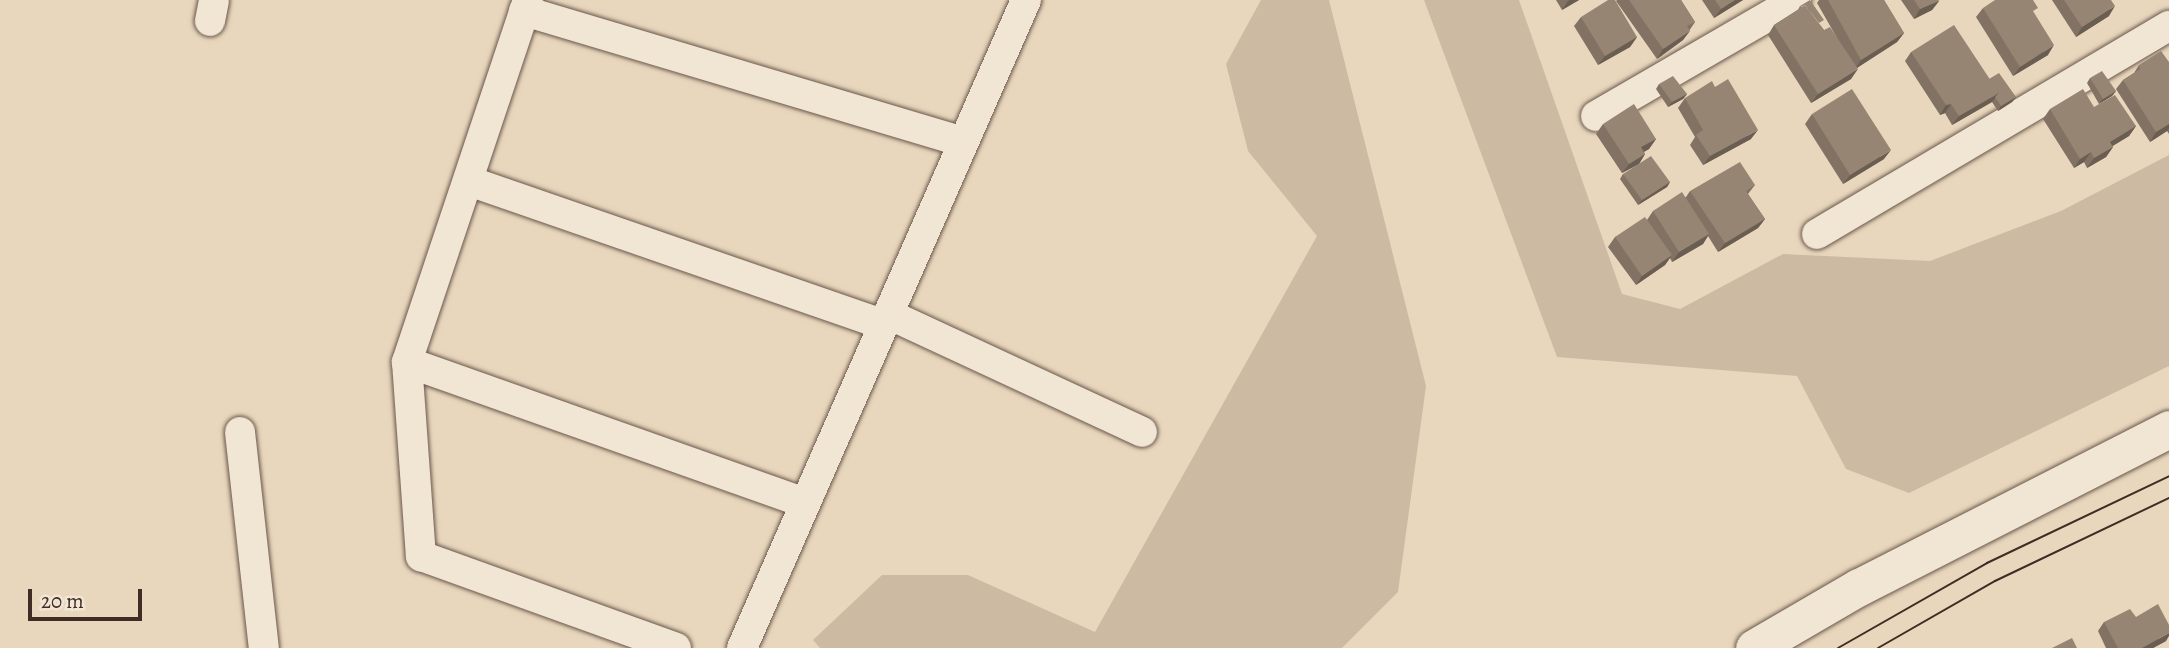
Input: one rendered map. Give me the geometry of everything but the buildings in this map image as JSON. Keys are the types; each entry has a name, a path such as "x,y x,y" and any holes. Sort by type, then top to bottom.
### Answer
{"street":[{"path":"742,648 1026,0"},
{"path":"1597,116 1797,0"},
{"path":"676,648 421,556 407,362 526,5 964,142"},
{"path":"1818,234 2169,26"},
{"path":"469,181 886,319 1142,432"},
{"path":"407,362 805,502"},
{"path":"1754,648 1859,587 2169,429"},
{"path":"240,432 264,648"}],"shaded area":[{"path":"1261,0 1329,0 1426,386 1398,592 1342,648 820,648 813,640 882,575 968,575 1095,632 1317,236 1248,151 1226,64"},
{"path":"1424,0 1519,0 1622,294 1680,309 1783,254 1930,261 2061,211 2169,155 2169,366 1909,493 1846,469 1797,376 1557,357"}],"tram line":[{"path":"1838,648 1987,563 2169,476"},
{"path":"1878,648 1995,581 2169,498"}]}
